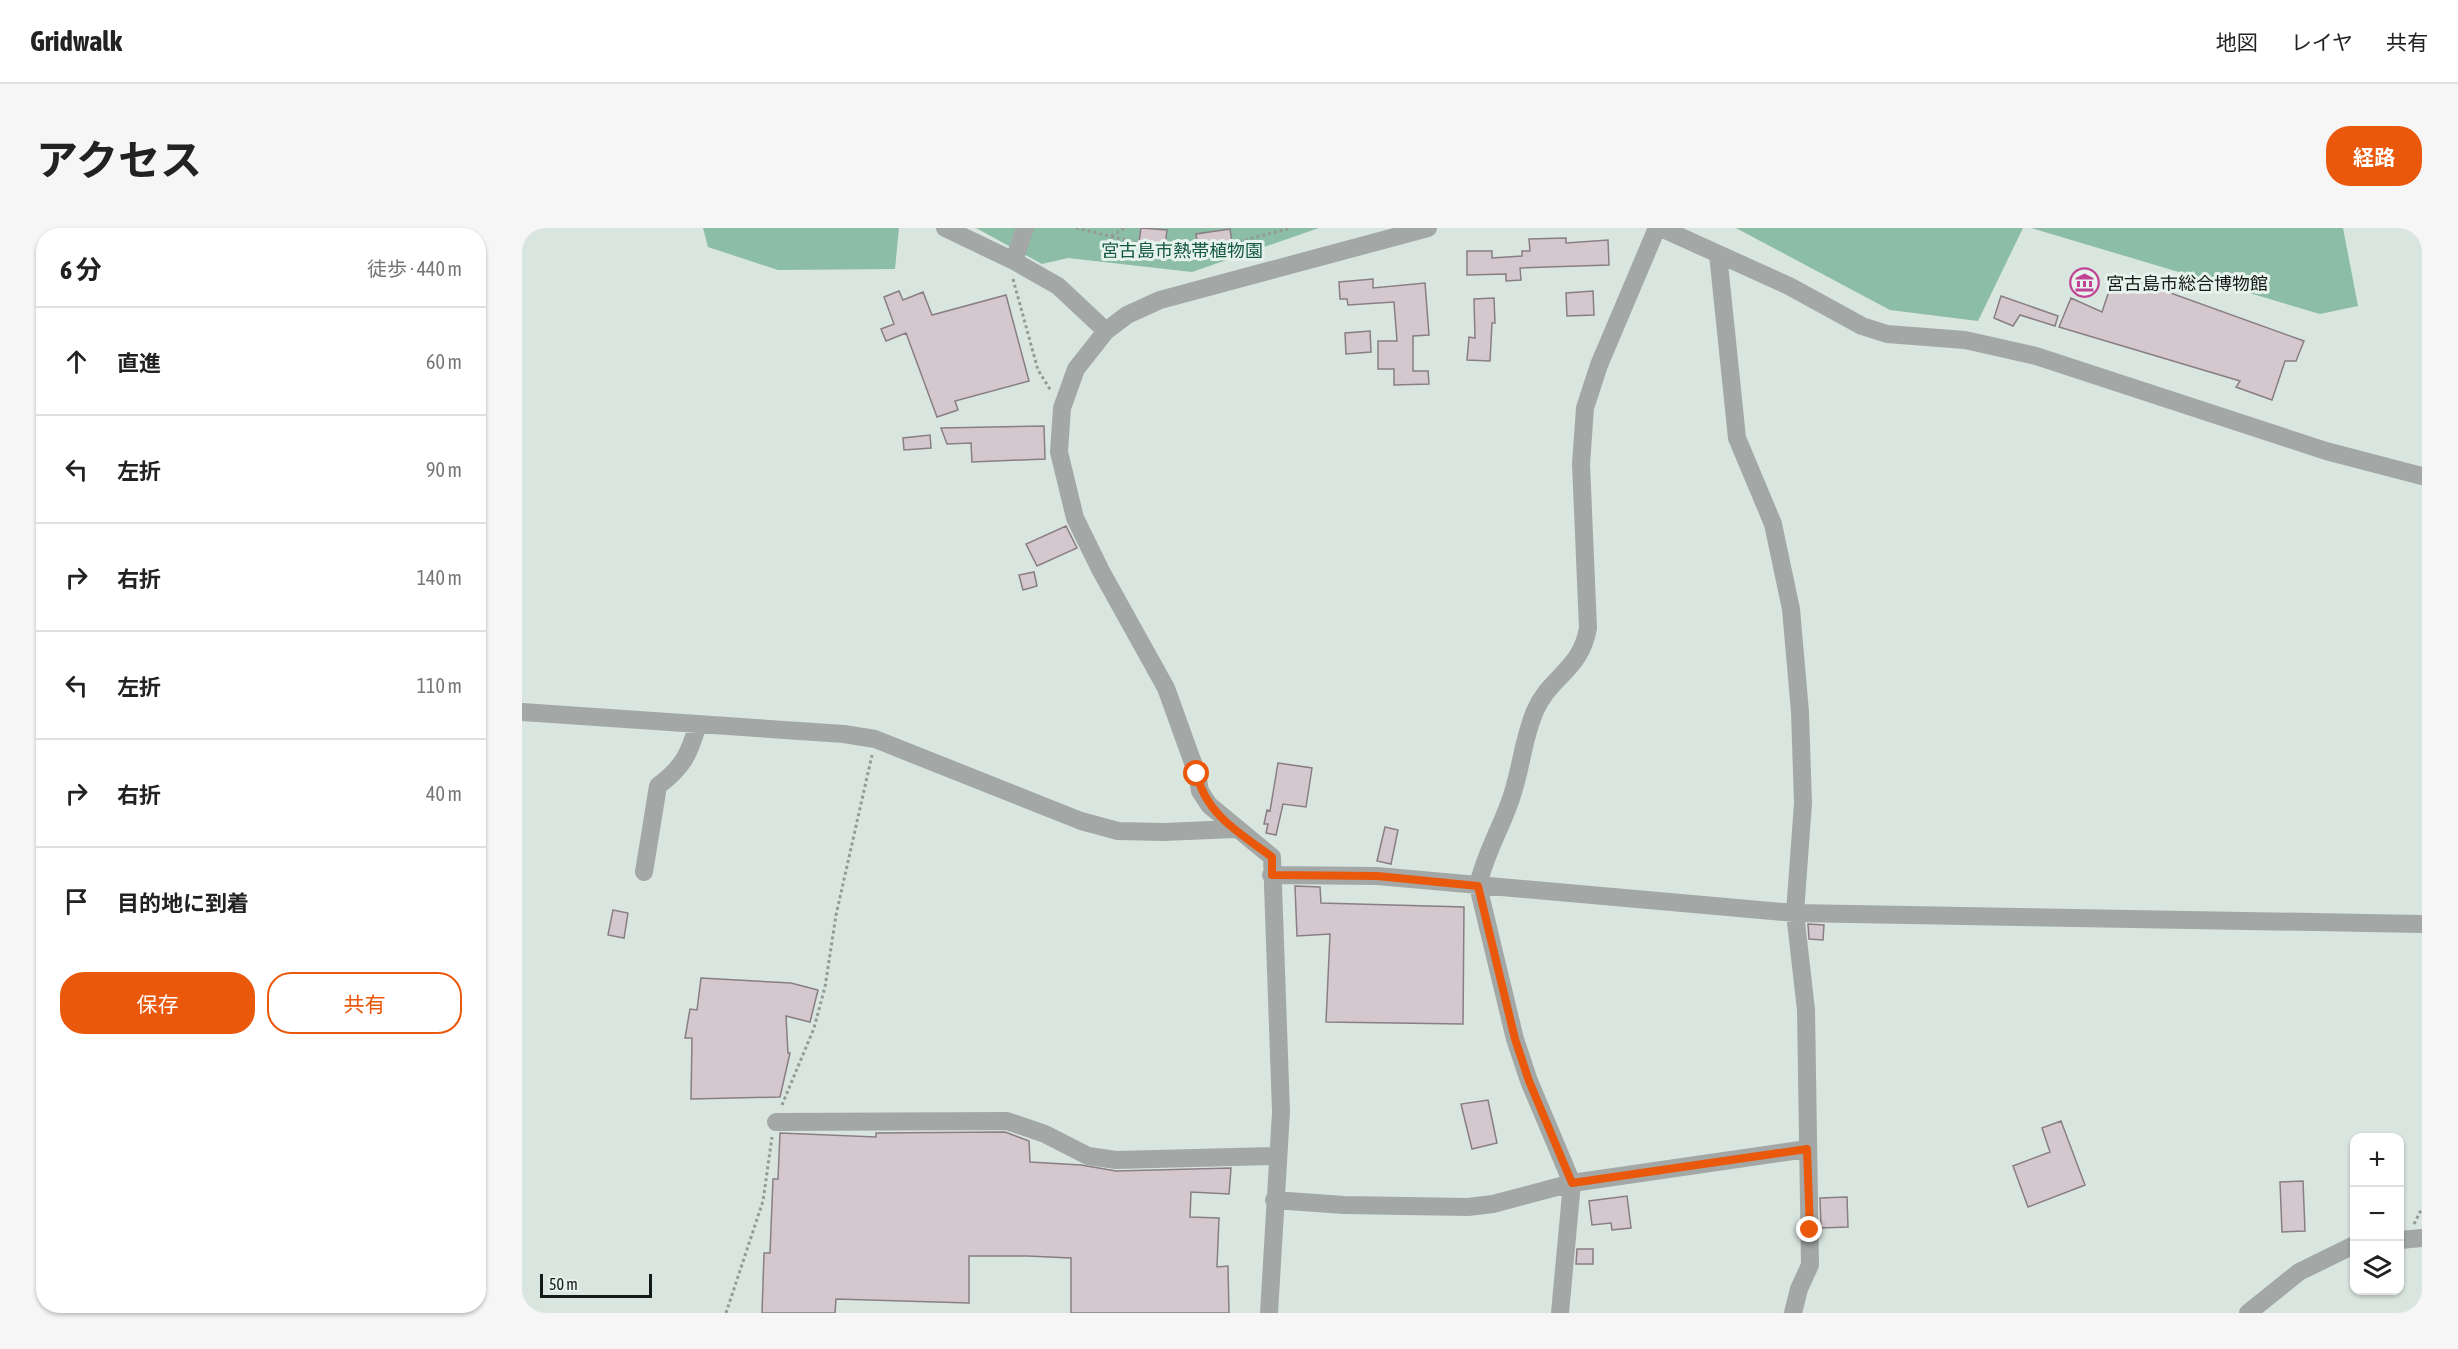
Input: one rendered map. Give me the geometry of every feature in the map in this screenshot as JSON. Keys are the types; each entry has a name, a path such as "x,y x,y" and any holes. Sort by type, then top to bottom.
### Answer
{"street":[{"path":"945,228 1014,261 1058,286 1106,331"},
{"path":"1014,261 1025,228"},
{"path":"1269,1313 1276,1156 1281,1112 1272,857 1209,806 1200,791 1197,774 1166,688 1101,571 1075,518 1059,452 1062,408 1076,369 1106,331 1127,315 1161,300 1428,228"},
{"path":"1560,1313 1572,1183 1529,1081 1515,1039 1478,886 1482,866 1510,802 1536,710 1554,681 1584,648 1587,628 1581,464 1585,408 1599,365 1659,228 1789,286 1862,326 1887,334 1965,340 2036,356 2326,451 2422,476"},
{"path":"1718,254 1737,438 1773,524 1791,609 1800,712 1803,803 1795,913 1806,1010 1810,1265 1799,1288 1793,1313"},
{"path":"522,712 875,739 1081,821 1118,831 1235,829"},
{"path":"644,872 658,786 678,770 691,750 698,724"},
{"path":"1272,875 1377,876 1795,913 2422,924"},
{"path":"776,1122 1007,1121 1045,1134 1088,1156 1116,1160 1276,1156"},
{"path":"1274,1200 1344,1205 1468,1207 1492,1204 1572,1183 1807,1149"},
{"path":"2404,1239 2422,1238"},
{"path":"2248,1313 2300,1272 2350,1247"}],"path":[{"path":"1076,228 1188,255 1291,228"},
{"path":"1110,237 1125,228"},
{"path":"1014,261 1012,276 1038,370 1062,408"},
{"path":"726,1313 763,1201 776,1122 814,1028 825,987 837,915 875,739"}],"green space":[{"path":"703,228 899,228 895,269 778,270 708,247"},
{"name":"宮古島市熱帯植物園","path":"976,228 1319,228 1192,272 1068,258 1042,264"},
{"path":"1736,228 2023,228 1978,321 1890,310"},
{"path":"2031,228 2343,228 2358,306 2320,314"}],"building":[{"path":"1141,228 1167,230 1165,246 1139,242"},
{"path":"1230,229 1232,243 1198,248 1196,234"},
{"path":"1566,238 1566,243 1608,240 1609,265 1520,268 1521,280 1506,281 1506,274 1467,275 1467,251 1492,251 1492,258 1522,256 1522,251 1530,251 1529,239"},
{"path":"2115,273 2304,341 2296,361 2285,361 2272,400 2236,387 2240,381 2059,327 2071,298 2102,312"},
{"path":"1373,279 1373,288 1425,283 1429,335 1413,336 1413,371 1428,371 1429,384 1394,385 1394,369 1378,369 1378,341 1397,341 1394,302 1348,305 1347,299 1340,299 1339,282"},
{"path":"899,291 903,300 923,292 932,315 1006,295 1029,381 955,401 958,410 937,417 906,333 886,341 881,329 894,324 884,297"},
{"path":"1593,291 1594,315 1567,316 1566,293"},
{"path":"2001,296 2058,316 2055,326 2020,315 2013,326 1994,318"},
{"path":"1494,298 1495,323 1492,323 1490,361 1467,360 1469,337 1475,338 1474,299"},
{"path":"1370,331 1371,352 1346,354 1345,333"},
{"path":"1044,426 1045,459 972,462 971,443 947,444 941,428"},
{"path":"930,435 931,448 904,450 903,438"},
{"path":"1066,526 1077,548 1037,566 1026,544"},
{"path":"1034,572 1037,586 1023,590 1019,575"},
{"path":"1278,763 1312,768 1306,807 1283,804 1276,835 1266,833 1268,824 1264,824 1267,810 1270,811"},
{"path":"1385,827 1398,830 1391,864 1377,861"},
{"path":"1295,886 1320,887 1321,903 1464,907 1463,1024 1326,1022 1330,934 1297,936"},
{"path":"613,910 628,913 624,938 608,935"},
{"path":"1808,924 1824,925 1823,940 1809,939"},
{"path":"701,978 791,983 818,990 810,1022 786,1016 788,1053 790,1053 780,1097 691,1099 692,1038 685,1038 690,1009 697,1010"},
{"path":"1488,1100 1497,1143 1472,1149 1461,1104"},
{"path":"2061,1121 2085,1185 2028,1207 2013,1166 2050,1152 2042,1128"},
{"path":"1005,1132 1029,1141 1030,1162 1081,1165 1116,1171 1231,1168 1229,1194 1191,1192 1190,1217 1219,1218 1217,1267 1228,1266 1229,1313 1071,1313 1071,1258 969,1256 969,1303 836,1299 835,1313 762,1313 764,1253 770,1253 773,1179 778,1179 780,1133 876,1137 876,1133"},
{"path":"2303,1181 2305,1231 2282,1232 2280,1182"},
{"path":"1627,1196 1631,1228 1612,1230 1611,1223 1592,1225 1589,1201"},
{"path":"1847,1197 1848,1227 1821,1228 1820,1198"},
{"path":"1577,1249 1593,1249 1593,1264 1576,1264"}],"place":[{"name":"宮古島市総合博物館","path":"2085,283"}],"route":[{"path":"1197,774 1200,791 1209,806 1272,857 1272,875 1377,876 1478,886 1515,1039 1529,1081 1550,1126 1572,1183 1807,1149 1810,1230"}]}
